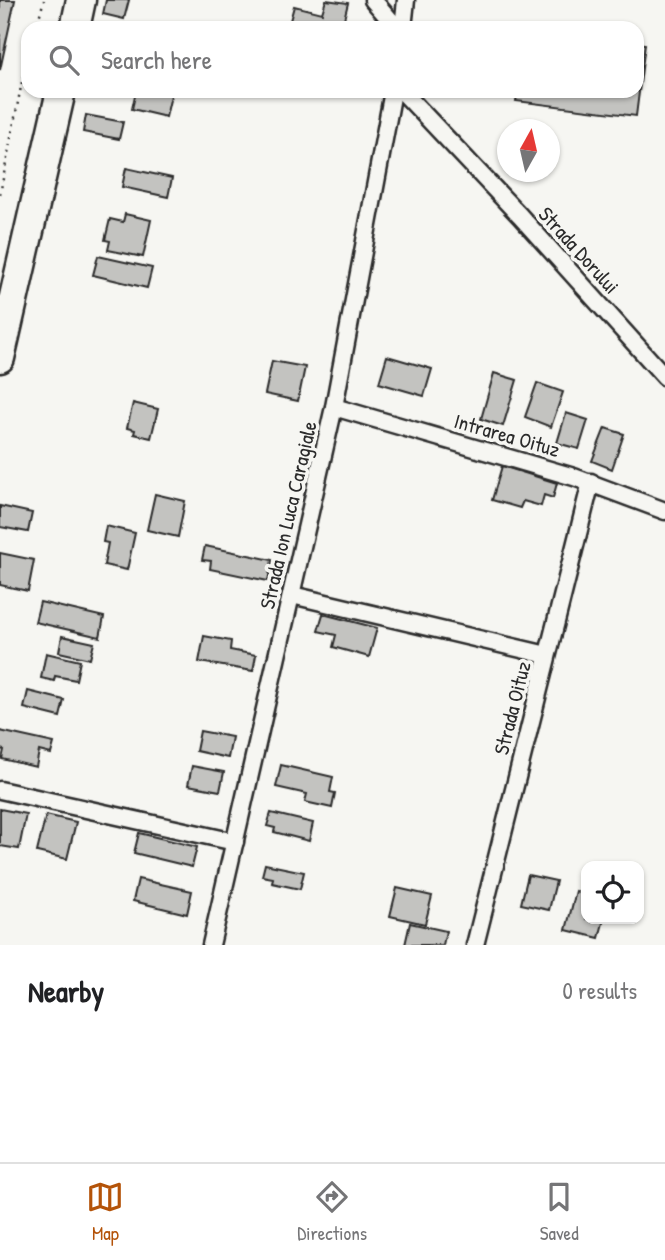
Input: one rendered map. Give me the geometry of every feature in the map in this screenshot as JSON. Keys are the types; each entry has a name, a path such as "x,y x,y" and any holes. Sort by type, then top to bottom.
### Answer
{"highway":[{"path":"60,21 65,0"},
{"path":"76,21 81,0"},
{"path":"0,293 43,98"},
{"path":"0,358 59,98"}],"street":[{"path":"373,0 391,21"},
{"path":"404,21 406,0"},
{"name":"Strada Ion Luca Caragiale","path":"211,945 334,407 392,98"},
{"name":"Strada Dorului","path":"409,98 520,216 665,377"},
{"name":"Intrarea Oituz","path":"334,407 591,482 665,511"},
{"name":"Strada Oituz","path":"475,945 591,482"},
{"path":"292,595 547,655"},
{"path":"0,790 234,842"}],"path":[{"path":"38,21 44,0"},
{"path":"0,194 21,87"}],"building":[{"path":"0,0 15,0 0,70"},
{"path":"106,0 129,0 124,19 103,14"},
{"path":"326,0 348,3 344,19 350,21 290,21 294,6 322,13"},
{"path":"134,98 170,98 166,117 132,109"},
{"path":"517,98 638,98 636,116 516,101"},
{"path":"86,115 123,122 119,139 83,132"},
{"path":"126,168 172,178 168,197 122,187"},
{"path":"125,214 151,220 143,257 108,250 110,241 105,240 110,219 123,222"},
{"path":"98,256 152,268 147,288 93,275"},
{"path":"387,356 432,369 424,396 379,383"},
{"path":"272,361 305,367 298,401 265,394"},
{"path":"494,373 517,380 503,426 481,419"},
{"path":"537,383 563,392 551,427 525,417"},
{"path":"133,403 158,409 151,438 134,434 135,430 127,428"},
{"path":"566,413 588,420 579,449 557,443"},
{"path":"605,428 624,434 612,469 592,461"},
{"path":"502,466 557,483 553,498 544,495 541,506 523,501 520,508 492,500"},
{"path":"155,494 185,501 178,537 147,530"},
{"path":"0,506 32,513 28,532 0,527"},
{"path":"106,526 135,533 127,570 104,565 108,543 103,542"},
{"path":"205,546 272,560 268,581 210,569 211,561 202,560"},
{"path":"0,553 34,560 28,591 0,585"},
{"path":"40,602 104,617 100,637 35,622"},
{"path":"323,614 377,628 369,657 333,647 336,635 318,631"},
{"path":"62,636 94,643 90,659 59,652"},
{"path":"204,636 231,641 230,650 256,655 253,671 199,662"},
{"path":"46,653 80,661 76,680 55,676 54,681 41,678"},
{"path":"28,691 64,700 60,717 24,708"},
{"path":"0,731 54,743 51,754 39,751 36,767 2,759 4,750 0,749"},
{"path":"200,731 232,737 228,758 196,751"},
{"path":"281,765 333,777 330,792 335,793 332,808 305,802 307,794 276,787"},
{"path":"192,766 224,772 220,791 188,785"},
{"path":"0,809 26,814 19,849 0,846"},
{"path":"271,813 313,823 309,841 274,832 275,828 267,826"},
{"path":"46,815 76,822 67,859 37,852"},
{"path":"139,833 197,847 192,867 134,853"},
{"path":"265,864 304,872 300,889 272,883 273,878 262,876"},
{"path":"528,875 556,881 549,910 521,904"},
{"path":"138,879 192,891 187,914 133,901"},
{"path":"397,888 432,896 425,924 390,916"},
{"path":"576,891 581,892 581,924 603,924 599,938 566,930"},
{"path":"410,923 446,931 443,945 405,945"}]}
